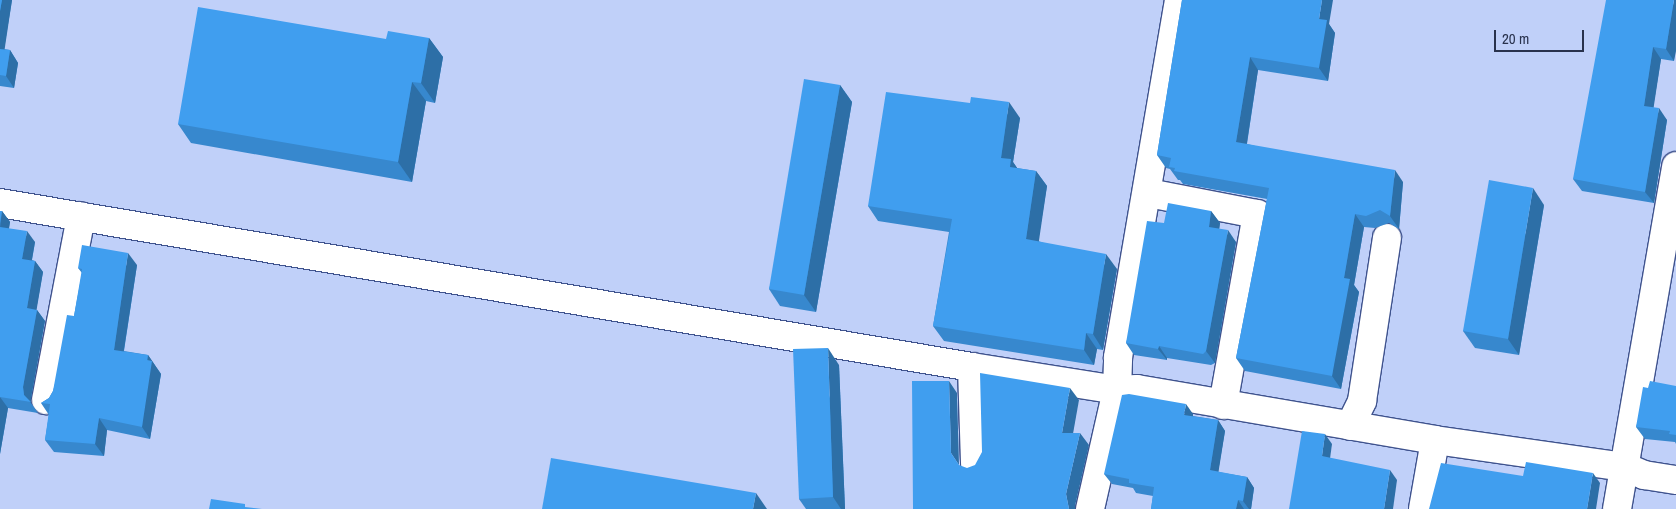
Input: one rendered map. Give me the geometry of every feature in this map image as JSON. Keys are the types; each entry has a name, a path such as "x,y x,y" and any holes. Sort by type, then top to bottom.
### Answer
{"street":[{"path":"1090,509 1117,390 1118,358 1148,193 1179,0"},
{"path":"1617,509 1676,166"},
{"path":"1148,193 1257,214 1223,405"},
{"path":"0,203 972,367 1117,390 1137,389 1435,440 1625,467 1644,474 1676,480"},
{"path":"46,400 81,216"},
{"path":"1350,426 1362,401 1388,238"},
{"path":"972,367 975,464"},
{"path":"1423,509 1435,440"}],"building":[{"path":"1182,0 1322,0 1319,19 1327,20 1319,68 1250,57 1236,142 1395,170 1390,216 1380,210 1366,216 1355,214 1344,278 1350,279 1332,376 1236,358 1269,188 1174,171 1175,168 1169,167 1171,158 1157,155"},
{"path":"1606,0 1674,0 1666,49 1653,47 1644,106 1659,108 1645,192 1573,179"},
{"path":"198,7 386,39 388,31 429,38 421,83 412,82 398,162 178,124"},
{"path":"0,49 10,50 6,76 0,75"},
{"path":"804,79 840,85 804,295 769,289"},
{"path":"886,92 970,103 971,97 1009,102 1001,158 1011,159 1010,167 1036,171 1026,239 1106,254 1093,334 1086,333 1084,350 933,326 952,219 868,206"},
{"path":"1489,180 1533,188 1508,339 1463,331"},
{"path":"1168,203 1211,211 1209,227 1228,230 1206,351 1203,354 1159,346 1158,349 1126,343 1147,221 1164,223"},
{"path":"0,227 27,231 22,259 35,261 27,308 37,310 23,387 24,395 31,402 0,397"},
{"path":"82,245 128,253 114,350 148,355 147,360 152,361 142,427 99,418 95,444 45,440 50,404 41,403 49,398 53,391 67,315 74,316 82,269 78,268"},
{"path":"828,348 833,497 799,499 793,349"},
{"path":"980,373 1070,388 1062,433 1080,433 1066,494 1069,509 913,509 912,381 949,381 951,453 959,465 967,468 975,465 982,452"},
{"path":"1650,381 1676,386 1676,435 1669,434 1670,431 1636,427 1643,387 1648,388"},
{"path":"1129,394 1186,404 1184,415 1218,420 1210,470 1247,477 1243,501 1238,500 1236,509 1151,509 1154,487 1129,483 1129,479 1104,474 1122,395"},
{"path":"1302,431 1325,434 1322,456 1390,470 1384,509 1289,509"},
{"path":"551,458 756,493 753,509 542,509"},
{"path":"1526,462 1593,473 1587,509 1429,509 1441,463 1523,476"},
{"path":"211,499 245,504 245,507 262,509 209,509"}]}
